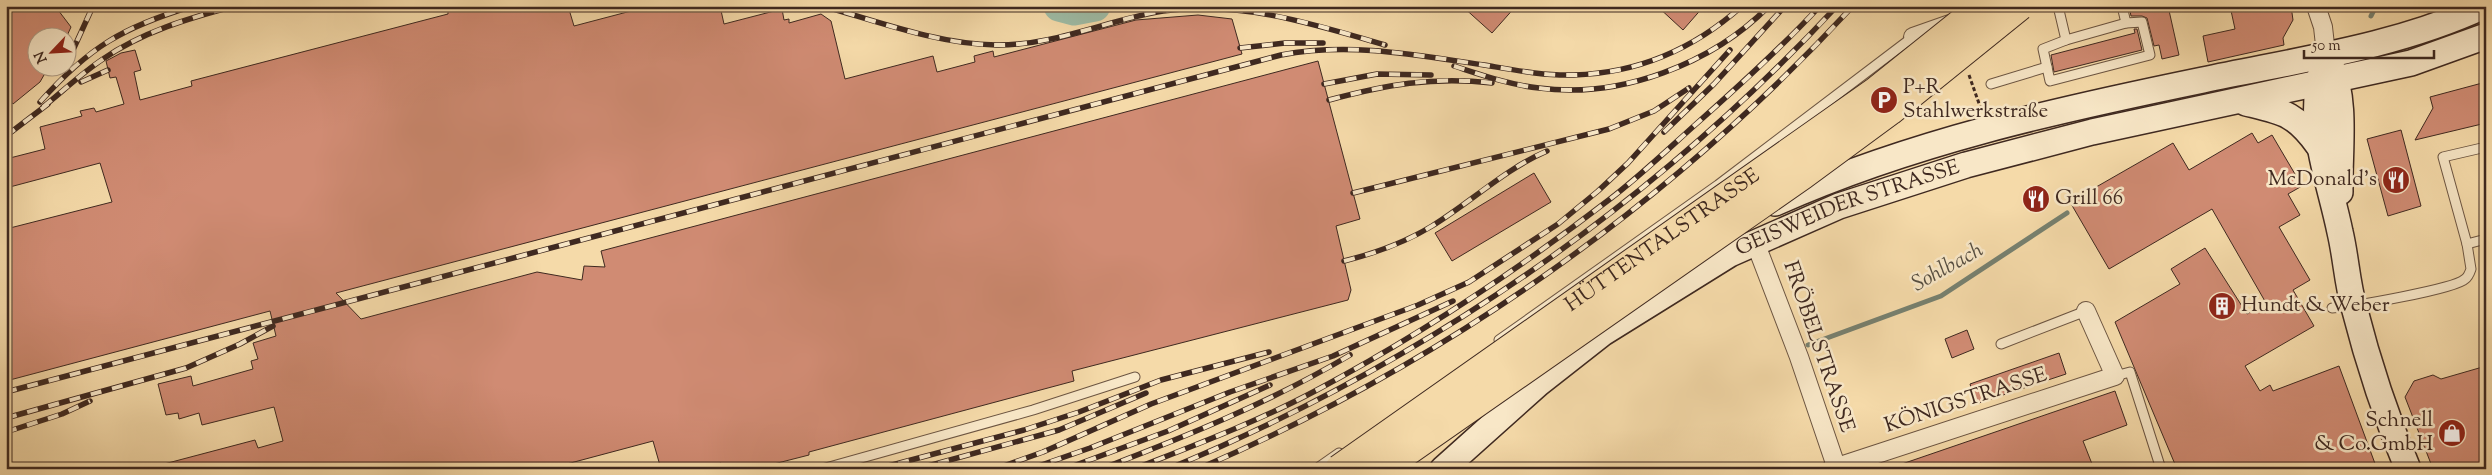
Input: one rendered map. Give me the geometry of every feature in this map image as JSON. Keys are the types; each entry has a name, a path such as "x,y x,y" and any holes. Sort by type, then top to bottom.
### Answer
{"highway":[{"name":"HÜTTENTALSTRASSE","path":"1336,461 1868,97 1982,6"},
{"name":"HÜTTENTALSTRASSE","path":"1382,469 1811,169 1890,111 2020,6"}],"main road":[{"name":"GEISWEIDER STRASSE","path":"1402,469 1589,312 1680,252 1752,213 1830,179 1973,133 2071,107 2404,36 2464,16 2484,6"},
{"name":"GEISWEIDER STRASSE","path":"1444,469 1538,384 1603,333 1678,284 1755,242 1839,206 1966,165 2092,132 2240,102 2411,64 2486,36"},
{"path":"2326,54 2340,232 2343,307 2408,469"},
{"path":"2328,83 2316,110 2318,145 2340,232"},
{"path":"2240,102 2282,112 2293,118 2304,126 2318,145"}],"street":[{"path":"1913,36 2003,6"},
{"path":"2316,6 2323,27 2326,54"},
{"name":"FRÖBELSTRASSE","path":"1755,242 1799,357 1835,468"},
{"path":"2086,311 2115,376"},
{"name":"KÖNIGSTRASSE","path":"1835,468 2115,376"}],"lane":[{"path":"2058,6 2066,40"},
{"path":"2122,6 2126,23"},
{"path":"2142,22 2150,55 2050,81 2043,49 2066,40 2126,23 2142,22"},
{"path":"1489,346 1718,185 1913,36"},
{"path":"1991,84 2047,67"},
{"path":"2343,307 2446,286 2465,280 2471,269 2444,157 2486,147"},
{"path":"2466,244 2486,239"},
{"path":"2001,344 2086,311"},
{"path":"2115,376 2130,372 2161,469"},
{"path":"822,469 1024,412 1135,377"}],"building":[{"path":"6,6 55,6 71,28 28,28 28,78 42,78 13,104 6,95"},
{"path":"461,6 568,6 574,26 650,6 720,6 724,24 782,9 784,20 789,19 789,23 821,14 831,21 845,79 933,56 937,72 975,62 974,56 993,51 994,57 1136,20 1198,15 1232,19 1242,54 336,293 361,319 537,272 582,280 584,266 605,267 601,251 1318,61 1360,219 1336,226 1351,290 1348,300 1072,371 1074,381 809,452 809,455 754,469 723,469 721,463 700,469 661,469 653,441 548,469 164,469 164,464 255,440 258,448 283,441 274,407 202,425 199,413 179,419 178,413 166,415 158,384 191,376 193,386 253,369 251,361 258,359 253,343 276,336 270,311 6,381 6,229 112,202 100,163 6,188 6,159 45,149 40,127 82,116 80,111 94,108 96,112 124,104 116,77 110,78 106,61 121,53 135,50 141,70 134,72 140,100 192,86 191,81 448,14 448,9"},
{"path":"1462,6 1516,6 1492,33"},
{"path":"1657,6 1704,6 1683,30"},
{"path":"2129,6 2168,6 2179,55 2162,59 2159,45 2154,46 2147,18 2131,16"},
{"path":"2230,6 2291,6 2293,20 2283,38 2284,45 2208,62 2203,36 2235,29"},
{"path":"2134,29 2137,29 2142,50 2054,72 2051,55 2135,33"},
{"path":"2486,82 2486,123 2415,140 2433,108 2430,97"},
{"name":"McDonald's","path":"2401,130 2421,206 2388,216 2367,139"},
{"name":"Hundt & Weber","path":"2252,133 2258,143 2272,135 2302,186 2288,194 2300,215 2279,227 2310,280 2293,290 2314,326 2245,366 2260,391 2270,385 2273,391 2339,366 2377,469 2177,469 2115,322 2180,284 2171,269 2205,248 2247,314 2266,303 2212,209 2109,269 2070,202 2173,143 2189,170"},
{"path":"1534,173 1551,202 1452,261 1435,233"},
{"path":"1967,330 1974,349 1952,358 1945,339"},
{"path":"2059,353 2066,374 1976,404 1970,384"},
{"name":"Schnell & Co.GmbH","path":"2486,366 2486,469 2433,469 2405,397 2414,381 2433,375 2441,379"},
{"path":"2115,391 2127,425 2083,441 2094,469 1897,469 1896,466"}],"waterway":[{"path":"1059,6 1074,10 1095,6"},
{"path":"2371,16 2376,6"},
{"name":"Sohlbach","path":"1808,345 1941,296 2067,213"}],"railway":[{"path":"78,39 93,6"},
{"path":"40,102 75,67 109,41 146,22 193,6"},
{"path":"43,107 95,64 118,49 166,27 235,6"},
{"path":"720,7 726,6"},
{"path":"811,6 831,9"},
{"path":"823,6 909,31 974,44 996,45 1038,41 1142,15 1191,8 1247,11 1276,16 1331,29 1385,45"},
{"path":"6,392 1281,55 1332,50 1383,51 1540,74 1574,75 1598,73 1643,64 1664,56 1705,35 1742,6"},
{"path":"1454,66 1528,87 1570,90 1601,88 1663,73 1693,60 1720,45 1746,27 1769,6"},
{"path":"1664,132 1714,84 1785,6"},
{"path":"1134,469 1248,423 1315,391 1392,348 1467,301 1540,251 1632,181 1759,67 1820,6"},
{"path":"1168,469 1262,427 1353,381 1442,330 1527,274 1610,213 1689,149 1765,79 1837,6"},
{"path":"1198,469 1290,427 1379,379 1466,328 1550,272 1630,212 1708,147 1782,79 1853,6"},
{"path":"1240,48 1285,43 1323,43"},
{"path":"995,469 1043,452 1151,404 1418,305 1469,282 1558,224 1598,191 1628,163 1730,50"},
{"path":"81,82 108,70"},
{"path":"1324,84 1377,74 1431,75"},
{"path":"1329,100 1409,83 1429,81 1492,83"},
{"path":"1353,193 1609,129 1654,111 1689,88"},
{"path":"6,136 48,104"},
{"path":"1344,261 1367,255 1411,238 1446,217 1502,176 1547,151"},
{"path":"1030,469 1090,448 1230,392 1333,356 1453,301"},
{"path":"6,418 186,368 240,344 273,326"},
{"path":"877,469 1024,430 1079,412 1161,380 1269,352"},
{"path":"1101,469 1165,444 1259,403 1350,355"},
{"path":"1065,469 1168,431 1270,385"},
{"path":"917,469 1059,430 1146,393"},
{"path":"6,432 62,414 90,401"}],"place":[{"name":"P+R Stahlwerkstraße","path":"1884,100"},
{"name":"McDonald's","path":"2396,180"},
{"name":"Grill 66","path":"2036,199"},
{"name":"Hundt & Weber","path":"2222,306"},
{"name":"Schnell & Co.GmbH","path":"2452,433"}]}
